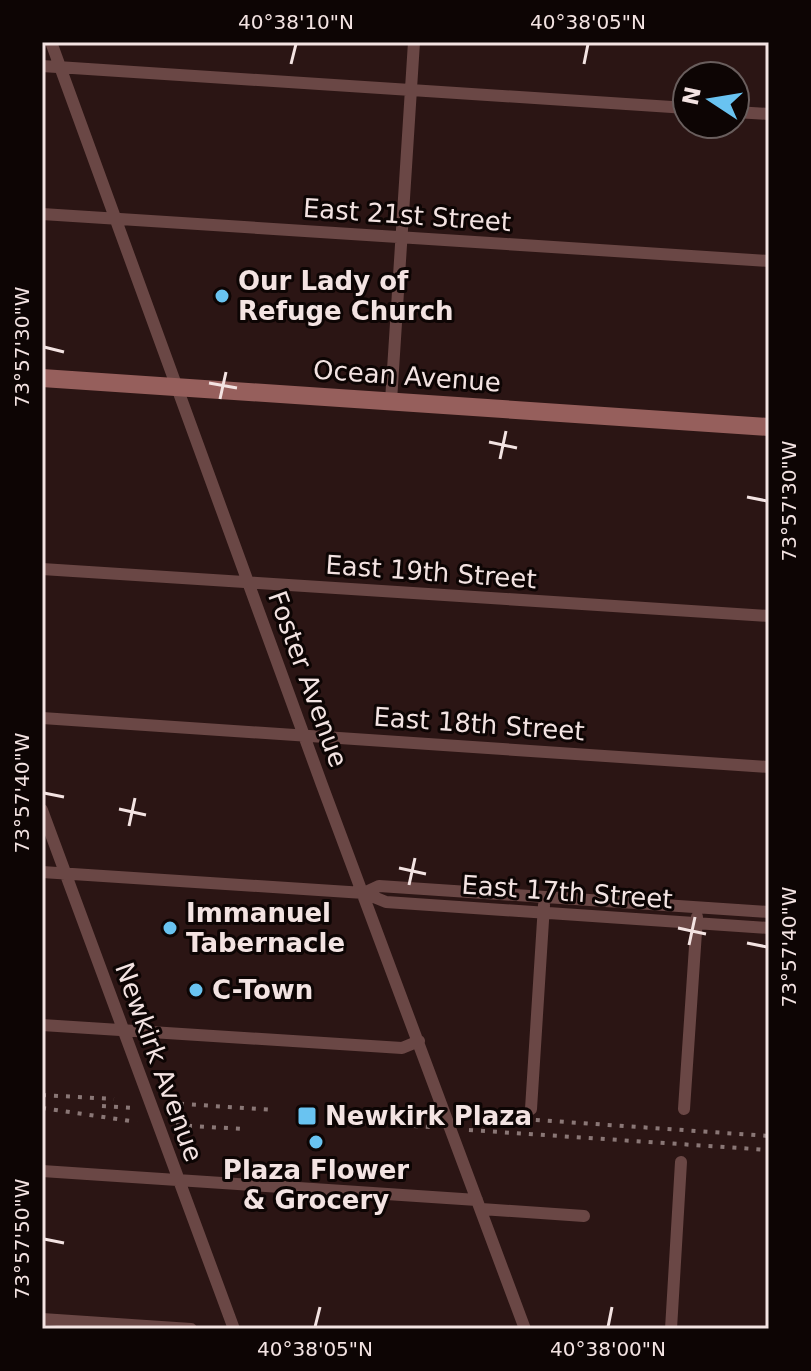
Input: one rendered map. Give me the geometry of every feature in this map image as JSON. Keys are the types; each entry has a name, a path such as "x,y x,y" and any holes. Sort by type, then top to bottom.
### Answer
{"main road":[{"name":"Ocean Avenue","path":"42,378 769,427"}],"street":[{"name":"Foster Avenue","path":"51,42 525,1329"},
{"path":"391,401 414,42"},
{"path":"42,66 671,107"},
{"name":"East 21st Street","path":"42,214 769,261"},
{"name":"East 19th Street","path":"42,569 769,616"},
{"name":"East 18th Street","path":"42,718 769,767"},
{"name":"Newkirk Avenue","path":"42,810 234,1329"},
{"name":"East 17th Street","path":"42,872 364,893 386,902 769,928"},
{"name":"East 17th Street","path":"364,893 379,886 769,912"},
{"path":"531,1109 544,897"},
{"path":"684,1109 697,907"},
{"path":"42,1025 402,1048 419,1041"},
{"path":"671,1329 681,1162"},
{"path":"42,1171 479,1204 584,1216"},
{"path":"42,1319 191,1329"}],"railway":[{"path":"42,1095 114,1099"},
{"path":"168,1103 275,1110"},
{"path":"102,1106 132,1108"},
{"path":"42,1108 137,1122"},
{"path":"464,1115 769,1136"},
{"path":"342,1121 430,1127"},
{"path":"176,1125 243,1129"},
{"path":"469,1130 769,1150"}],"place":[{"name":"Our Lady of Refuge Church","path":"222,296"},
{"name":"Immanuel Tabernacle","path":"170,928"},
{"name":"C-Town","path":"196,990"},
{"name":"Newkirk Plaza","path":"307,1116"},
{"name":"Plaza Flower & Grocery","path":"316,1142"}]}
